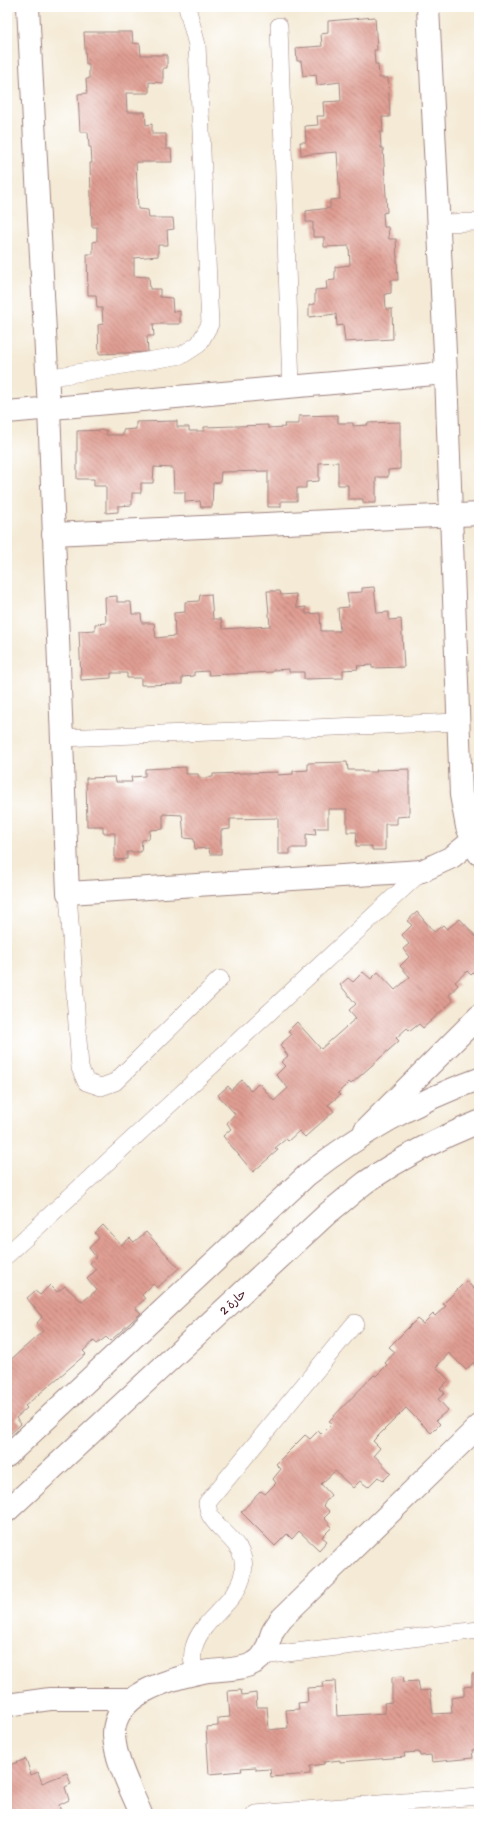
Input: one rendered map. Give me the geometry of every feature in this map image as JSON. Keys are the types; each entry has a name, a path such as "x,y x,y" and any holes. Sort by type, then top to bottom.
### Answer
{"street":[{"path":"28,7 47,378 68,893 422,871 476,847 467,827 472,806 461,795 446,373 428,7"},
{"path":"7,412 446,373"},
{"path":"53,534 451,514 479,514"},
{"path":"358,1137 479,1016"},
{"path":"7,1456 307,1175 358,1137 448,1090 479,1079"},
{"name":"حارة 2","path":"7,1511 328,1213 366,1183 407,1156 450,1134 479,1122"},
{"path":"140,1814 119,1759 114,1735 117,1717 131,1699 153,1687 174,1679 254,1663 262,1656 269,1644 272,1632 282,1618 479,1426"},
{"path":"7,1705 50,1699 131,1699"}],"lane":[{"path":"47,378 182,355 199,344 210,324 197,45 187,7"},
{"path":"279,26 291,387"},
{"path":"439,223 479,222"},
{"path":"62,738 458,722"},
{"path":"7,1255 422,871"},
{"path":"68,893 80,1068 86,1082 101,1087 115,1082 220,979"},
{"path":"195,1674 192,1659 194,1647 201,1631 236,1590 243,1574 243,1558 238,1546 209,1514 207,1503 355,1323"},
{"path":"262,1656 479,1630"},
{"path":"255,1814 479,1796"}],"building":[{"path":"375,17 377,50 374,50 375,64 378,64 379,78 388,78 390,117 382,117 383,132 380,132 381,148 383,148 387,212 383,213 384,227 388,227 389,239 396,239 398,280 391,280 391,293 385,294 386,309 392,309 393,339 345,342 343,325 337,326 336,314 309,317 309,305 315,304 315,290 327,289 326,281 335,280 335,267 350,265 349,246 324,247 324,237 313,237 313,222 306,222 306,211 330,208 330,200 340,199 337,152 301,155 300,142 306,142 305,126 318,125 317,116 324,116 323,102 341,101 340,82 317,85 316,74 303,76 301,61 297,61 296,48 322,46 321,34 328,33 328,21"},
{"path":"84,32 132,32 133,43 140,44 141,55 167,55 167,68 163,68 163,83 149,82 149,93 126,93 127,112 145,112 146,125 152,124 152,134 166,134 166,149 171,149 172,162 136,162 138,209 148,210 149,218 173,218 174,229 167,230 168,245 158,245 158,256 134,258 134,276 149,277 150,289 160,289 160,297 172,298 173,312 180,311 180,324 153,324 154,336 147,336 148,352 99,354 98,325 103,324 102,308 97,308 96,295 88,295 87,254 93,254 93,242 97,241 97,227 92,227 91,147 89,147 88,132 80,132 78,94 87,93 86,79 89,79 89,64 86,64"},
{"path":"338,415 338,423 353,423 353,426 368,425 367,423 400,422 400,469 388,470 388,477 376,477 376,503 363,503 363,499 348,499 348,485 338,485 338,462 319,463 319,481 306,482 306,488 297,488 297,501 281,501 281,507 268,507 268,471 221,472 220,482 213,483 212,507 201,507 200,501 185,502 185,492 174,492 173,468 154,467 153,483 141,483 141,493 132,493 132,505 118,506 118,512 106,513 106,486 94,486 94,479 77,479 77,431 106,430 107,435 123,435 123,430 136,429 136,422 177,421 177,427 189,427 189,431 204,431 204,427 268,425 268,428 285,427 284,424 299,424 299,416"},
{"path":"374,587 377,613 389,612 389,620 401,619 404,667 372,668 372,665 357,666 358,669 343,670 343,678 304,679 304,672 289,672 289,669 273,670 273,672 209,675 208,671 194,672 194,676 182,677 182,684 141,685 141,678 127,678 127,673 111,673 111,678 81,680 79,631 95,630 95,624 106,623 105,597 117,596 117,602 131,602 132,614 141,614 142,623 154,623 156,638 175,636 174,613 185,612 185,602 199,601 200,595 211,594 213,619 221,619 223,629 270,626 267,591 280,591 281,595 296,594 297,608 306,607 306,614 320,613 321,631 340,631 338,608 349,607 347,593 362,592 362,588"},
{"path":"347,762 348,770 362,770 362,772 409,769 409,816 397,817 397,824 385,824 385,850 372,850 372,846 356,846 357,832 347,832 347,809 328,809 328,828 315,828 316,835 306,834 306,848 290,848 290,854 278,854 278,818 230,819 230,829 221,830 221,854 210,854 209,848 195,849 194,839 184,838 182,815 163,814 163,829 150,830 149,839 142,840 141,852 127,852 127,859 115,860 115,833 103,833 103,826 87,826 86,778 115,777 116,782 132,782 131,777 145,776 145,769 186,767 186,774 198,774 199,778 213,777 213,774 278,772 277,775 293,774 293,771 308,770 308,763"},
{"path":"417,912 434,932 443,925 447,929 460,919 479,940 479,967 471,975 467,971 455,982 458,985 449,995 453,1001 423,1028 419,1024 410,1031 407,1028 396,1038 399,1041 351,1084 349,1082 338,1093 340,1095 328,1105 334,1111 305,1137 299,1131 288,1141 286,1139 275,1148 278,1150 253,1172 223,1136 231,1129 227,1123 235,1114 218,1095 228,1086 231,1090 242,1080 251,1091 259,1083 274,1101 288,1088 276,1075 285,1066 281,1062 288,1056 280,1045 291,1035 288,1031 297,1022 321,1049 356,1018 349,1010 356,1004 340,985 348,978 353,982 363,972 371,979 378,972 395,990 410,977 400,966 409,957 403,949 409,944 402,935 412,925 407,921"},
{"path":"103,1225 121,1245 130,1238 134,1242 146,1232 179,1268 157,1288 153,1284 142,1295 145,1299 135,1308 141,1313 110,1341 106,1337 97,1344 94,1341 83,1351 86,1354 25,1406 27,1408 16,1418 21,1424 7,1437 7,1363 43,1331 37,1323 42,1317 27,1298 35,1291 40,1295 50,1285 57,1292 65,1286 82,1302 97,1290 87,1279 96,1270 90,1263 96,1257 89,1248 99,1238 95,1233"},
{"path":"466,1281 479,1294 479,1369 474,1362 466,1370 449,1353 436,1367 449,1380 440,1389 445,1393 438,1399 448,1410 436,1420 440,1424 431,1433 406,1408 373,1441 380,1448 374,1455 391,1473 383,1481 378,1477 368,1487 360,1481 353,1488 335,1471 321,1484 331,1495 323,1505 330,1512 324,1518 332,1527 322,1537 327,1541 319,1550 299,1531 292,1539 287,1534 275,1546 241,1512 261,1491 265,1494 276,1483 273,1479 281,1469 276,1464 305,1435 310,1439 318,1431 321,1434 332,1423 329,1421 374,1375 376,1376 387,1365 385,1363 395,1352 389,1347 417,1319 423,1324 433,1314 435,1316 446,1306 443,1304"},
{"path":"472,1674 479,1674 479,1749 472,1750 473,1758 432,1762 431,1755 420,1756 419,1752 404,1753 405,1757 324,1762 324,1764 310,1766 310,1774 271,1777 270,1769 256,1770 256,1767 241,1768 242,1771 209,1774 206,1727 218,1726 218,1718 230,1717 228,1691 241,1690 242,1695 256,1693 257,1707 267,1707 269,1730 288,1728 286,1710 299,1709 298,1703 308,1702 307,1688 323,1687 322,1682 335,1681 337,1716 385,1713 384,1703 392,1702 392,1677 403,1676 404,1682 418,1681 420,1691 430,1690 433,1714 452,1713 451,1698 464,1696 464,1687 472,1686"},
{"path":"26,1759 31,1775 38,1772 42,1783 67,1773 71,1784 65,1787 69,1800 59,1805 61,1812 57,1814 7,1814 7,1766"}]}
